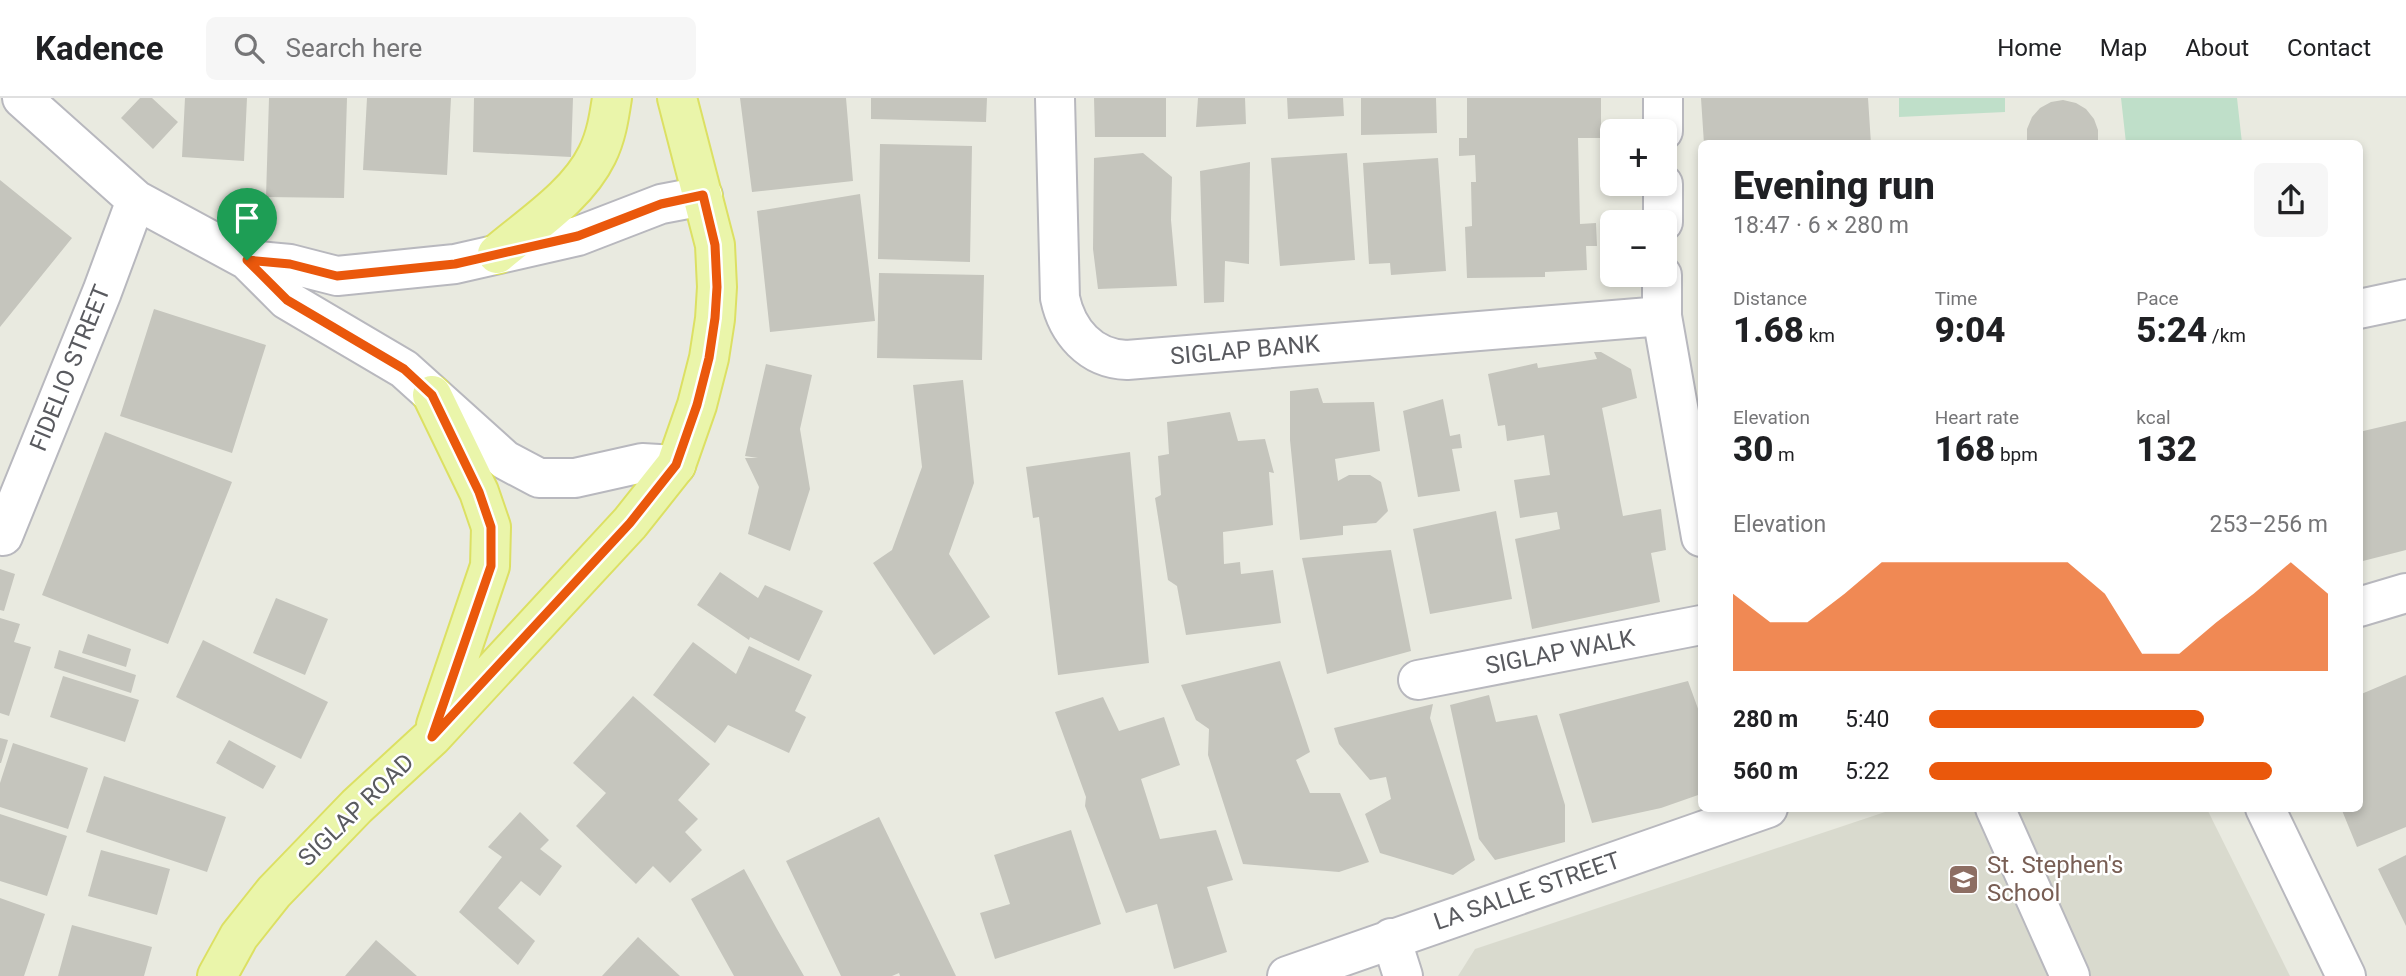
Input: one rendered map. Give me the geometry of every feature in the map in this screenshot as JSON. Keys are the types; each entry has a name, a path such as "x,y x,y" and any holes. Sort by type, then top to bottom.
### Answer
{"main road":[{"path":"497,254 572,189 596,158 606,133 612,98"},
{"name":"SIGLAP ROAD","path":"217,976 239,936 274,892 357,806 432,737 622,532 676,465 697,405 709,358 717,287 715,245 677,98"},
{"path":"432,395 479,492 491,527 491,566 432,737"}],"street":[{"path":"0,105 6,98"},
{"path":"22,98 136,200 247,260 287,300 404,369 505,460 538,478 575,478 642,463 676,465"},
{"name":"SIGLAP BANK","path":"1055,98 1060,298 1063,314 1070,327 1079,339 1100,355 1127,360 1662,316"},
{"path":"1663,98 1663,119"},
{"path":"328,324 309,310 303,297 310,285 337,276 455,264 578,236 661,204 703,195"},
{"name":"FIDELIO STREET","path":"4,536 136,200"},
{"path":"247,260 290,264 337,276"},
{"path":"1662,287 1662,316 1698,520"},
{"path":"2363,308 2406,299"},
{"path":"2363,606 2406,593"},
{"name":"SIGLAP WALK","path":"1418,680 1698,626"},
{"name":"LA SALLE STREET","path":"1287,976 1756,812"},
{"path":"1997,812 2070,976"},
{"path":"2267,812 2346,976"},
{"path":"1391,938 1402,976"}],"shaded area":[{"name":"St. Stephen's School","path":"1885,812 2208,812 2290,976 1458,976 1475,949"}],"green space":[{"path":"1899,98 2005,98 2005,112 1899,117"},
{"path":"2121,98 2237,98 2242,140 2126,140"}],"building":[{"path":"140,98 152,98 178,122 153,149 121,118"},
{"path":"185,98 247,98 244,161 182,157"},
{"path":"269,98 347,98 344,198 266,197"},
{"path":"367,98 451,98 447,175 363,170"},
{"path":"474,98 573,98 571,157 473,152"},
{"path":"740,98 846,98 853,181 752,192"},
{"path":"871,98 987,98 986,122 871,119"},
{"path":"1094,98 1166,98 1166,137 1095,137"},
{"path":"1198,98 1245,98 1246,124 1196,127"},
{"path":"1287,98 1343,98 1344,116 1288,119"},
{"path":"1361,98 1436,98 1437,133 1361,135"},
{"path":"1467,98 1601,98 1600,138 1578,138 1580,224 1596,223 1597,246 1586,246 1587,270 1545,272 1545,277 1467,278 1465,227 1472,226 1471,182 1476,182 1475,155 1459,156 1459,138 1467,138"},
{"path":"1701,98 1868,98 1871,140 1704,140"},
{"path":"2063,100 2086,109 2094,119 2098,140 2027,140 2027,129 2032,117 2040,108"},
{"path":"880,144 972,146 970,262 878,259"},
{"path":"1143,153 1172,177 1171,220 1177,286 1098,289 1093,249 1094,158"},
{"path":"1347,153 1355,260 1280,266 1271,158"},
{"path":"1438,158 1446,271 1391,275 1390,263 1369,264 1363,163"},
{"path":"1250,162 1249,264 1225,261 1224,302 1204,303 1200,171"},
{"path":"0,180 72,238 0,327"},
{"path":"860,194 875,321 770,332 757,211"},
{"path":"879,273 984,275 982,360 877,358"},
{"path":"154,309 266,345 232,453 120,416"},
{"path":"1594,352 1601,352 1631,369 1637,398 1602,408 1623,516 1661,509 1666,550 1651,553 1660,602 1532,629 1515,539 1560,529 1557,512 1520,518 1514,480 1550,475 1544,435 1507,441 1505,425 1498,426 1488,374 1537,363 1538,368 1597,359"},
{"path":"766,364 812,375 800,429 810,489 790,551 748,534 759,487 745,458 758,458 745,456"},
{"path":"963,380 974,483 949,554 990,617 934,655 873,563 892,550 922,467 913,385"},
{"path":"1318,388 1323,403 1374,402 1380,451 1335,459 1338,481 1349,475 1370,475 1381,482 1388,511 1376,523 1343,526 1343,535 1300,540 1290,440 1290,391"},
{"path":"1443,399 1450,436 1460,434 1462,448 1452,449 1460,491 1418,497 1403,411"},
{"path":"1230,412 1238,441 1265,439 1274,473 1269,472 1273,525 1223,532 1224,564 1240,562 1241,574 1273,570 1281,623 1186,635 1177,586 1168,580 1155,498 1161,495 1158,456 1169,454 1167,422"},
{"path":"2406,421 2406,550 2363,561 2363,431"},
{"path":"105,432 232,482 168,644 42,595"},
{"path":"1130,452 1149,663 1058,675 1039,517 1033,518 1026,467"},
{"path":"1496,511 1512,599 1430,614 1413,529"},
{"path":"1391,550 1411,651 1327,674 1302,558"},
{"path":"0,569 15,574 4,611 0,610"},
{"path":"720,572 758,598 765,585 823,611 799,661 750,637 749,640 697,605"},
{"path":"276,598 328,619 305,675 253,653"},
{"path":"0,618 20,624 14,642 31,647 9,716 0,713"},
{"path":"88,634 131,649 126,667 82,653"},
{"path":"203,640 328,702 301,759 176,697"},
{"path":"693,642 736,674 749,646 812,675 795,711 806,717 789,753 728,725 715,743 653,695"},
{"path":"59,650 136,675 131,693 54,668"},
{"path":"1280,661 1310,752 1296,760 1310,793 1340,793 1369,862 1339,872 1243,864 1208,755 1209,729 1196,720 1181,685"},
{"path":"2406,675 2406,827 2357,847 2343,812 2363,812 2363,693"},
{"path":"63,676 139,700 125,742 50,717"},
{"path":"1688,681 1698,709 1698,795 1661,808 1592,823 1559,714"},
{"path":"1489,695 1496,722 1537,715 1565,805 1565,842 1495,860 1479,839 1450,705"},
{"path":"633,696 710,764 678,800 698,819 685,832 702,850 670,883 653,866 636,884 576,826 606,793 573,763"},
{"path":"1103,697 1119,731 1164,717 1180,765 1141,779 1160,839 1216,830 1233,880 1207,887 1227,952 1174,969 1157,904 1126,913 1085,806 1086,797 1055,712"},
{"path":"1433,704 1430,718 1475,860 1453,875 1380,853 1365,814 1391,799 1386,777 1370,780 1339,744 1334,728"},
{"path":"0,738 8,740 1,763 0,763"},
{"path":"229,740 276,766 263,789 216,763"},
{"path":"13,743 88,768 68,829 0,807 0,783"},
{"path":"104,776 226,817 207,872 86,832"},
{"path":"520,812 549,840 540,849 562,866 540,896 521,881 498,908 535,941 518,965 459,912 502,857 488,847"},
{"path":"0,814 67,836 47,896 0,881"},
{"path":"879,817 956,976 900,976 899,973 892,976 841,976 786,861"},
{"path":"1071,830 1101,924 995,959 980,913 1010,904 994,855"},
{"path":"101,850 170,869 157,915 88,896"},
{"path":"2406,855 2406,926 2378,869"},
{"path":"744,869 804,976 734,976 691,899"},
{"path":"0,898 45,914 24,976 0,976"},
{"path":"72,925 152,947 144,976 58,976"},
{"path":"638,937 680,976 602,976"},
{"path":"376,940 417,976 345,976"}],"place":[{"name":"St. Stephen's School","path":"1964,879"}],"route":[{"path":"703,195 715,245 715,318 709,358 697,405 676,465 630,523 432,737 491,566 491,527 479,492 432,395 419,381 404,369 287,300 247,260 290,264 337,276 455,264 578,236 661,204 703,195"}]}
